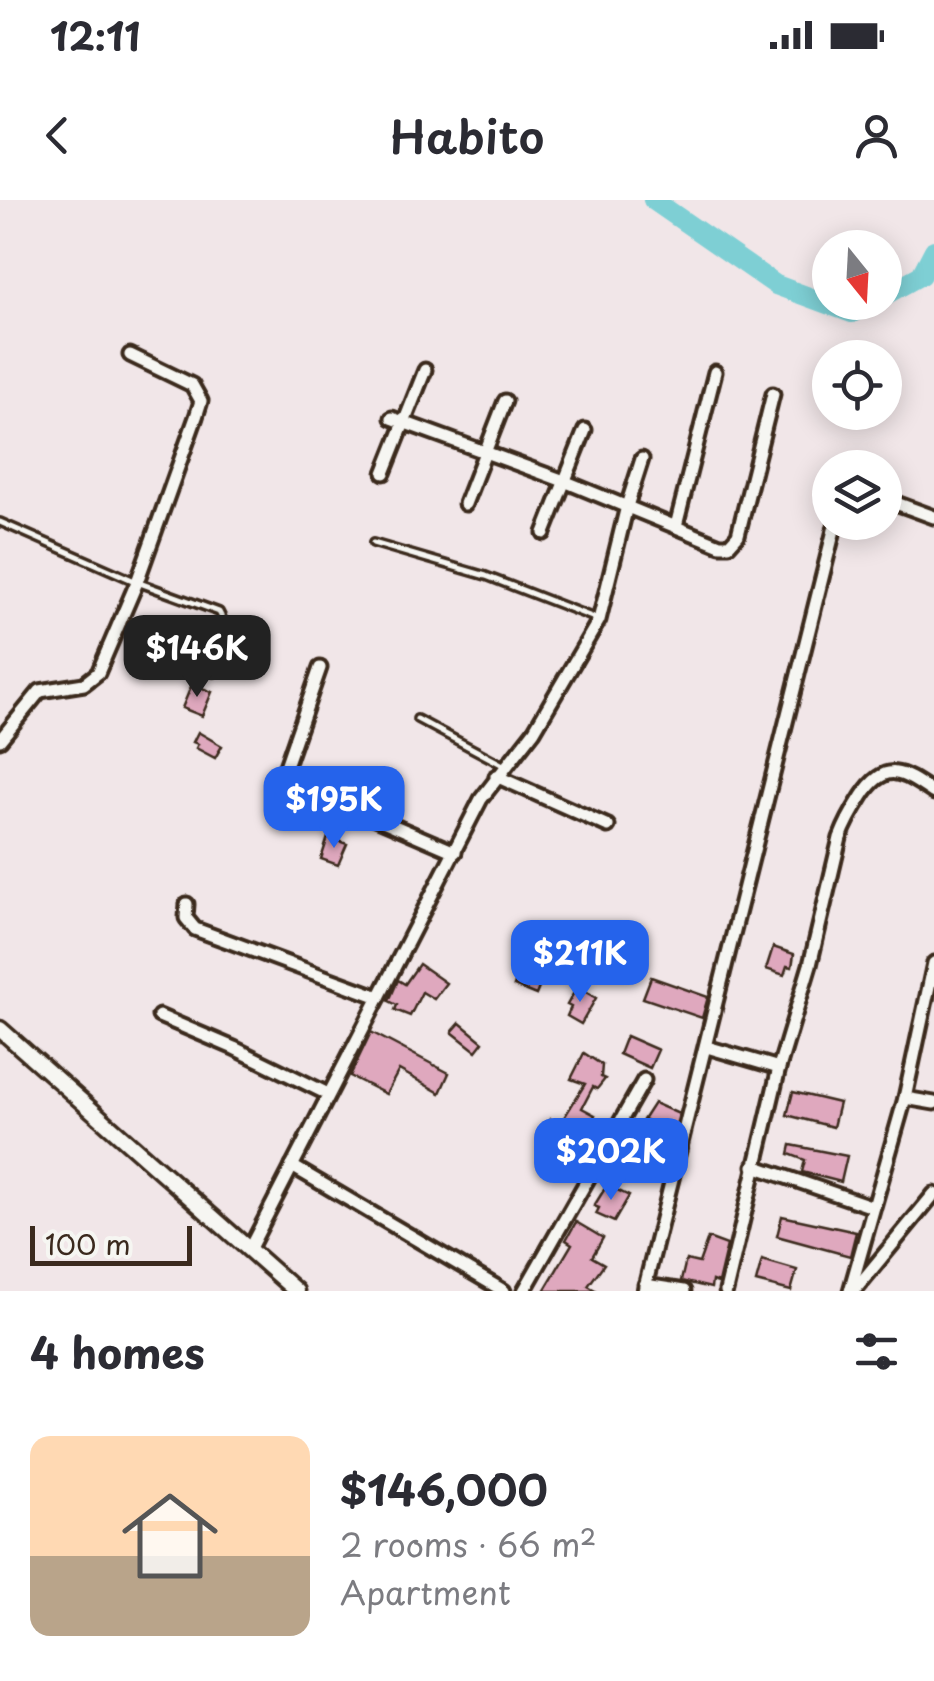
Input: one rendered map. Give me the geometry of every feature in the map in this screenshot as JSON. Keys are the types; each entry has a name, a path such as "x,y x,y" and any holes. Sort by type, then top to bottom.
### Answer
{"street":[{"path":"0,740 40,691 93,680 137,582 201,401 192,386 130,354"},
{"path":"384,473 398,420 425,370"},
{"path":"676,526 715,372"},
{"path":"398,420 564,481 720,545 734,542 773,394"},
{"path":"465,504 505,401"},
{"path":"544,533 585,430"},
{"path":"249,1250 481,799 553,703 600,620 642,459"},
{"path":"902,505 934,517"},
{"path":"684,1291 644,1288 831,540"},
{"path":"320,668 286,766 288,793 348,806 455,852"},
{"path":"501,771 608,826"},
{"path":"726,1291 779,1068 793,1030 840,838 850,814 871,781 884,772 912,778 934,793"},
{"path":"187,904 186,918 195,929 379,997"},
{"path":"852,1291 906,1098 934,962"},
{"path":"159,1016 328,1094"},
{"path":"0,1029 296,1291"},
{"path":"707,1048 779,1068"},
{"path":"524,1291 644,1080"},
{"path":"906,1098 934,1103"},
{"path":"292,1166 504,1291"},
{"path":"754,1166 873,1207"},
{"path":"852,1291 934,1194"}],"lane":[{"path":"0,522 222,616 224,632 214,673"},
{"path":"373,543 486,576 600,620"},
{"path":"417,720 501,771"}],"building":[{"path":"192,684 212,692 202,716 182,708"},
{"path":"198,732 222,746 215,758 196,748 198,744 193,742"},
{"path":"328,837 347,844 338,865 321,859"},
{"path":"773,947 794,954 792,967 787,966 784,975 766,969"},
{"path":"419,964 446,983 434,999 422,992 410,1016 395,1010 397,1005 389,1001 398,980 405,984"},
{"path":"522,964 545,973 536,995 514,986"},
{"path":"651,977 708,997 702,1018 643,998"},
{"path":"577,987 596,998 581,1024 567,1016 571,1007 567,1005"},
{"path":"460,1023 483,1042 476,1051 452,1032"},
{"path":"371,1032 449,1073 440,1093 399,1070 386,1094 350,1076"},
{"path":"626,1036 658,1050 650,1068 619,1054"},
{"path":"584,1053 602,1065 601,1077 605,1079 597,1089 593,1087 582,1108 595,1115 584,1135 582,1149 572,1144 569,1152 540,1137 551,1119 560,1124 585,1084 571,1079"},
{"path":"793,1092 839,1103 833,1127 787,1115"},
{"path":"654,1103 679,1114 672,1140 650,1130 652,1124 643,1120"},
{"path":"791,1145 847,1156 841,1182 802,1172 805,1160 789,1154"},
{"path":"638,1149 663,1163 652,1183 627,1169"},
{"path":"607,1185 629,1196 614,1222 596,1214 599,1208 594,1206"},
{"path":"782,1216 856,1232 850,1256 777,1236"},
{"path":"576,1222 603,1238 592,1257 604,1264 588,1286 597,1291 544,1291 572,1244 566,1240"},
{"path":"708,1238 727,1245 718,1283 712,1281 711,1288 681,1281 686,1260 699,1263"},
{"path":"762,1260 797,1270 791,1291 756,1282"}],"waterway":[{"path":"653,200 776,285 812,298"},
{"path":"902,286 921,275 934,250"}]}
